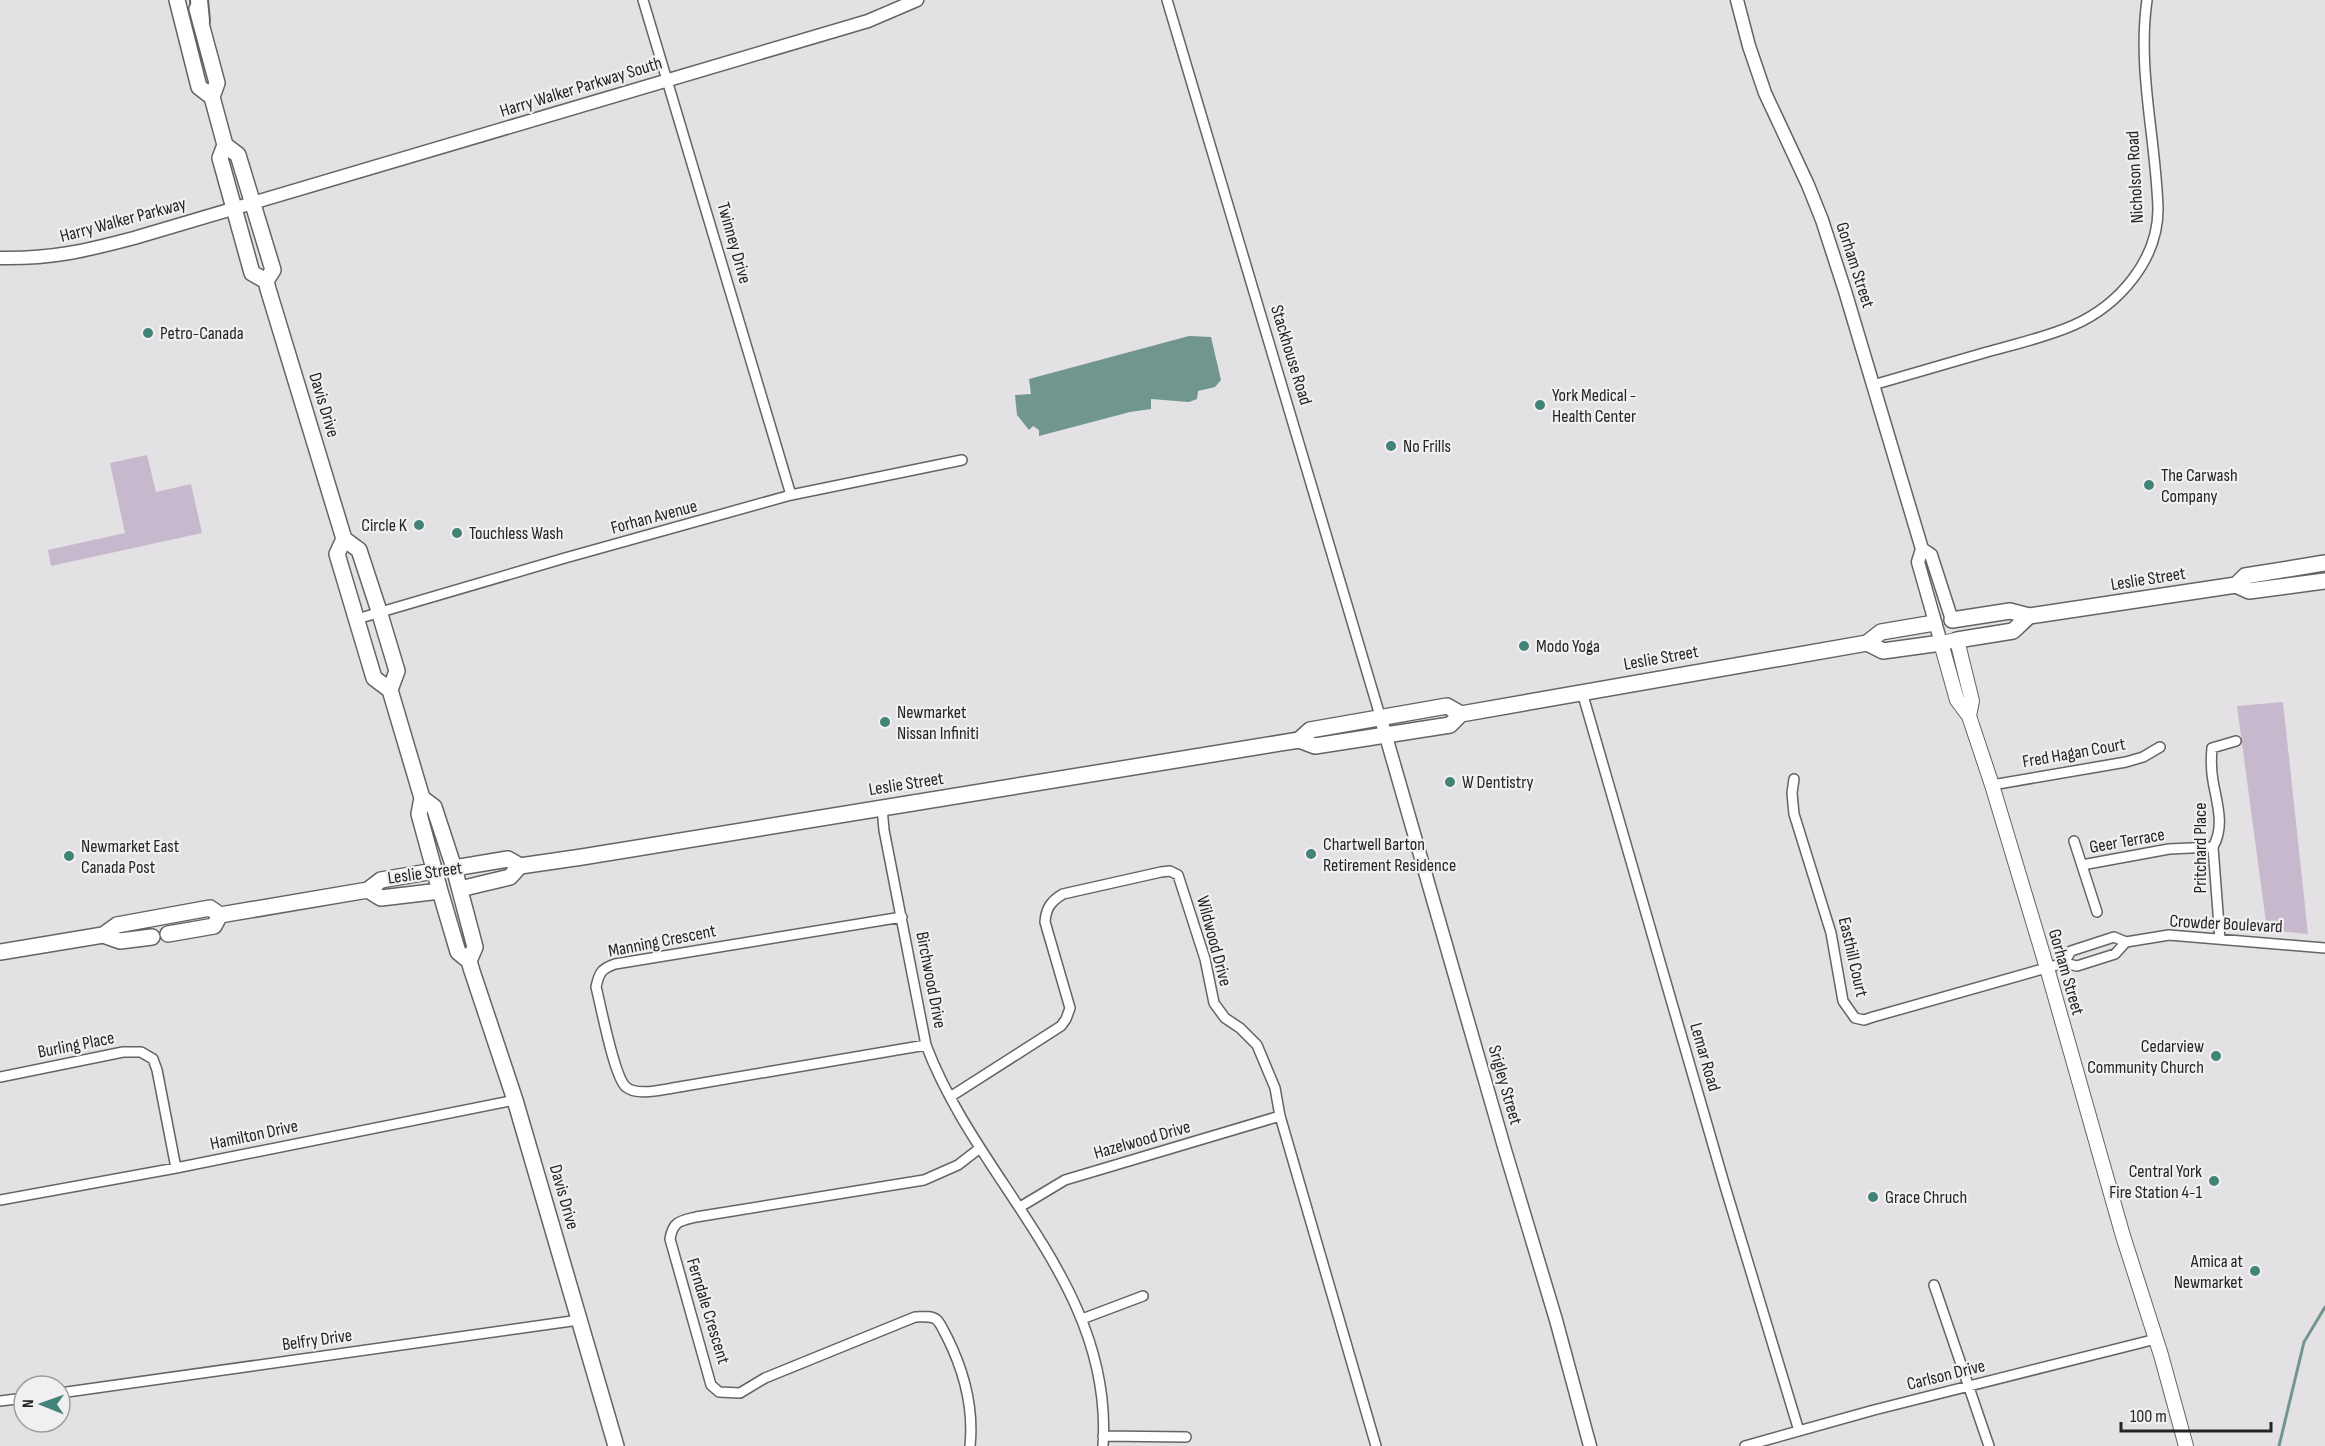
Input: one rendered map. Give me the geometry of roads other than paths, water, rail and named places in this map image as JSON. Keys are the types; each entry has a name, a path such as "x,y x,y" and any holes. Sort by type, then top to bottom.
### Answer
{"highway":[{"path":"197,0 201,21"}],"main road":[{"name":"Davis Drive","path":"177,0 199,87 212,97"},
{"name":"Davis Drive","path":"201,21 217,83 212,97 225,145 220,158 252,273 266,281 344,539 359,550 397,671 390,690"},
{"name":"Davis Drive","path":"225,145 238,155 254,204 273,270 266,281"},
{"name":"Davis Drive","path":"344,539 338,554 374,678 390,690 422,798 418,814 458,952 469,961 515,1100 616,1446"},
{"name":"Leslie Street","path":"2236,585 2245,576 2325,563"},
{"name":"Leslie Street","path":"368,890 381,898 460,889 510,877 520,866 1299,740 1315,746 1450,725 1461,714 1867,643 1881,632 1952,620 2010,611 2029,616 2236,585 2249,591 2325,581"},
{"name":"Leslie Street","path":"1867,643 1883,651 2013,631 2029,616"},
{"name":"Gorham Street","path":"1957,640 1972,701 1969,716"},
{"name":"Gorham Street","path":"1941,643 1957,699 1969,716 1992,785 2186,1446"},
{"name":"Leslie Street","path":"1299,740 1310,730 1447,706 1461,714"},
{"name":"Davis Drive","path":"422,798 434,807 454,868 475,947 469,961"},
{"name":"Leslie Street","path":"0,952 103,935 117,925 210,908 220,915 368,890 381,880 508,859 520,866"},
{"name":"Leslie Street","path":"103,935 120,941 152,937 214,926 220,915"}],"street":[{"name":"Twinney Drive","path":"643,0 791,495"},
{"name":"Harry Walker Parkway South","path":"254,204 868,21 917,0"},
{"name":"Stackhouse Road","path":"1167,0 1381,719"},
{"name":"Gorham Street","path":"1737,0 1765,93 1822,220 1922,549 1918,562 1941,643"},
{"name":"Nicholson Road","path":"1874,385 2075,325 2107,305 2132,281 2147,258 2158,210 2146,95 2145,28 2148,0"},
{"name":"Harry Walker Parkway","path":"0,258 35,259 73,254 254,204"},
{"name":"Forhan Avenue","path":"357,619 791,495 962,460"},
{"name":"Gorham Street","path":"1922,549 1931,555 1957,640"},
{"name":"Lemar Road","path":"1582,692 1724,1183 1799,1431"},
{"name":"Srigley Street","path":"1381,719 1556,1320 1590,1446"},
{"name":"Pritchard Place","path":"2220,939 2213,847 2219,834 2219,805 2213,784 2212,748 2236,741"},
{"name":"Fred Hagan Court","path":"1992,785 2126,762 2143,757 2160,747"},
{"name":"Easthill Court","path":"1794,779 1792,793 1794,814 1831,933 1844,1001 1855,1018 1864,1020 2047,968"},
{"name":"Birchwood Drive","path":"882,808 926,1045 936,1071 950,1097 980,1148 1020,1207"},
{"name":"Geer Terrace","path":"2074,841 2097,912"},
{"name":"Geer Terrace","path":"2082,865 2169,849 2213,847"},
{"name":"Wildwood Drive","path":"950,1097 1061,1026 1066,1019 1070,1008 1045,922 1050,903 1063,894 1126,879 1170,871 1178,875 1205,959 1214,1003 1225,1018 1240,1028 1257,1045 1275,1088 1280,1116 1376,1446"},
{"name":"Manning Crescent","path":"902,917 615,964 603,968 598,975 596,987 617,1071 626,1087 638,1092 794,1069 926,1045"},
{"name":"Crowder Boulevard","path":"2064,963 2071,951 2114,937 2126,942 2169,935 2325,948"},
{"name":"Crowder Boulevard","path":"2047,968 2064,963 2077,966 2106,957 2115,954 2126,942"},
{"name":"Burling Place","path":"0,1077 123,1052 141,1052 153,1059 157,1070 176,1168"},
{"name":"Hamilton Drive","path":"0,1200 176,1168 515,1100"},
{"name":"Hazelwood Drive","path":"1020,1207 1065,1180 1280,1116"},
{"name":"Ferndale Crescent","path":"969,1446 970,1410 964,1377 943,1329 937,1320 928,1316 915,1317 765,1378 740,1393 719,1392 711,1385 670,1239 672,1228 680,1221 696,1217 924,1180 958,1165 980,1148"},
{"path":"1020,1207 1044,1244 1082,1319 1093,1351 1101,1389 1103,1441 1186,1437"},
{"path":"1934,1285 1989,1446"},
{"path":"1082,1319 1143,1296"},
{"name":"Belfry Drive","path":"72,1391 579,1320"},
{"name":"Carlson Drive","path":"1744,1446 1781,1441 1799,1431 1874,1410 2156,1339"}],"waterway":[{"path":"2279,1446 2304,1342 2325,1307"}],"place":[{"name":"Petro-Canada","path":"148,333"},
{"name":"York Medical - Health Center","path":"1540,405"},
{"name":"No Frills","path":"1391,446"},
{"name":"The Carwash Company","path":"2149,485"},
{"name":"Circle K","path":"419,525"},
{"name":"Touchless Wash","path":"457,533"},
{"name":"Modo Yoga","path":"1524,646"},
{"name":"Newmarket Nissan Infiniti","path":"885,722"},
{"name":"W Dentistry","path":"1450,782"},
{"name":"Chartwell Barton Retirement Residence","path":"1311,854"},
{"name":"Newmarket East Canada Post","path":"69,856"},
{"name":"Cedarview Community Church","path":"2216,1056"},
{"name":"Central York Fire Station 4-1","path":"2214,1181"},
{"name":"Grace Chruch","path":"1873,1197"},
{"name":"Amica at Newmarket","path":"2255,1271"}]}
